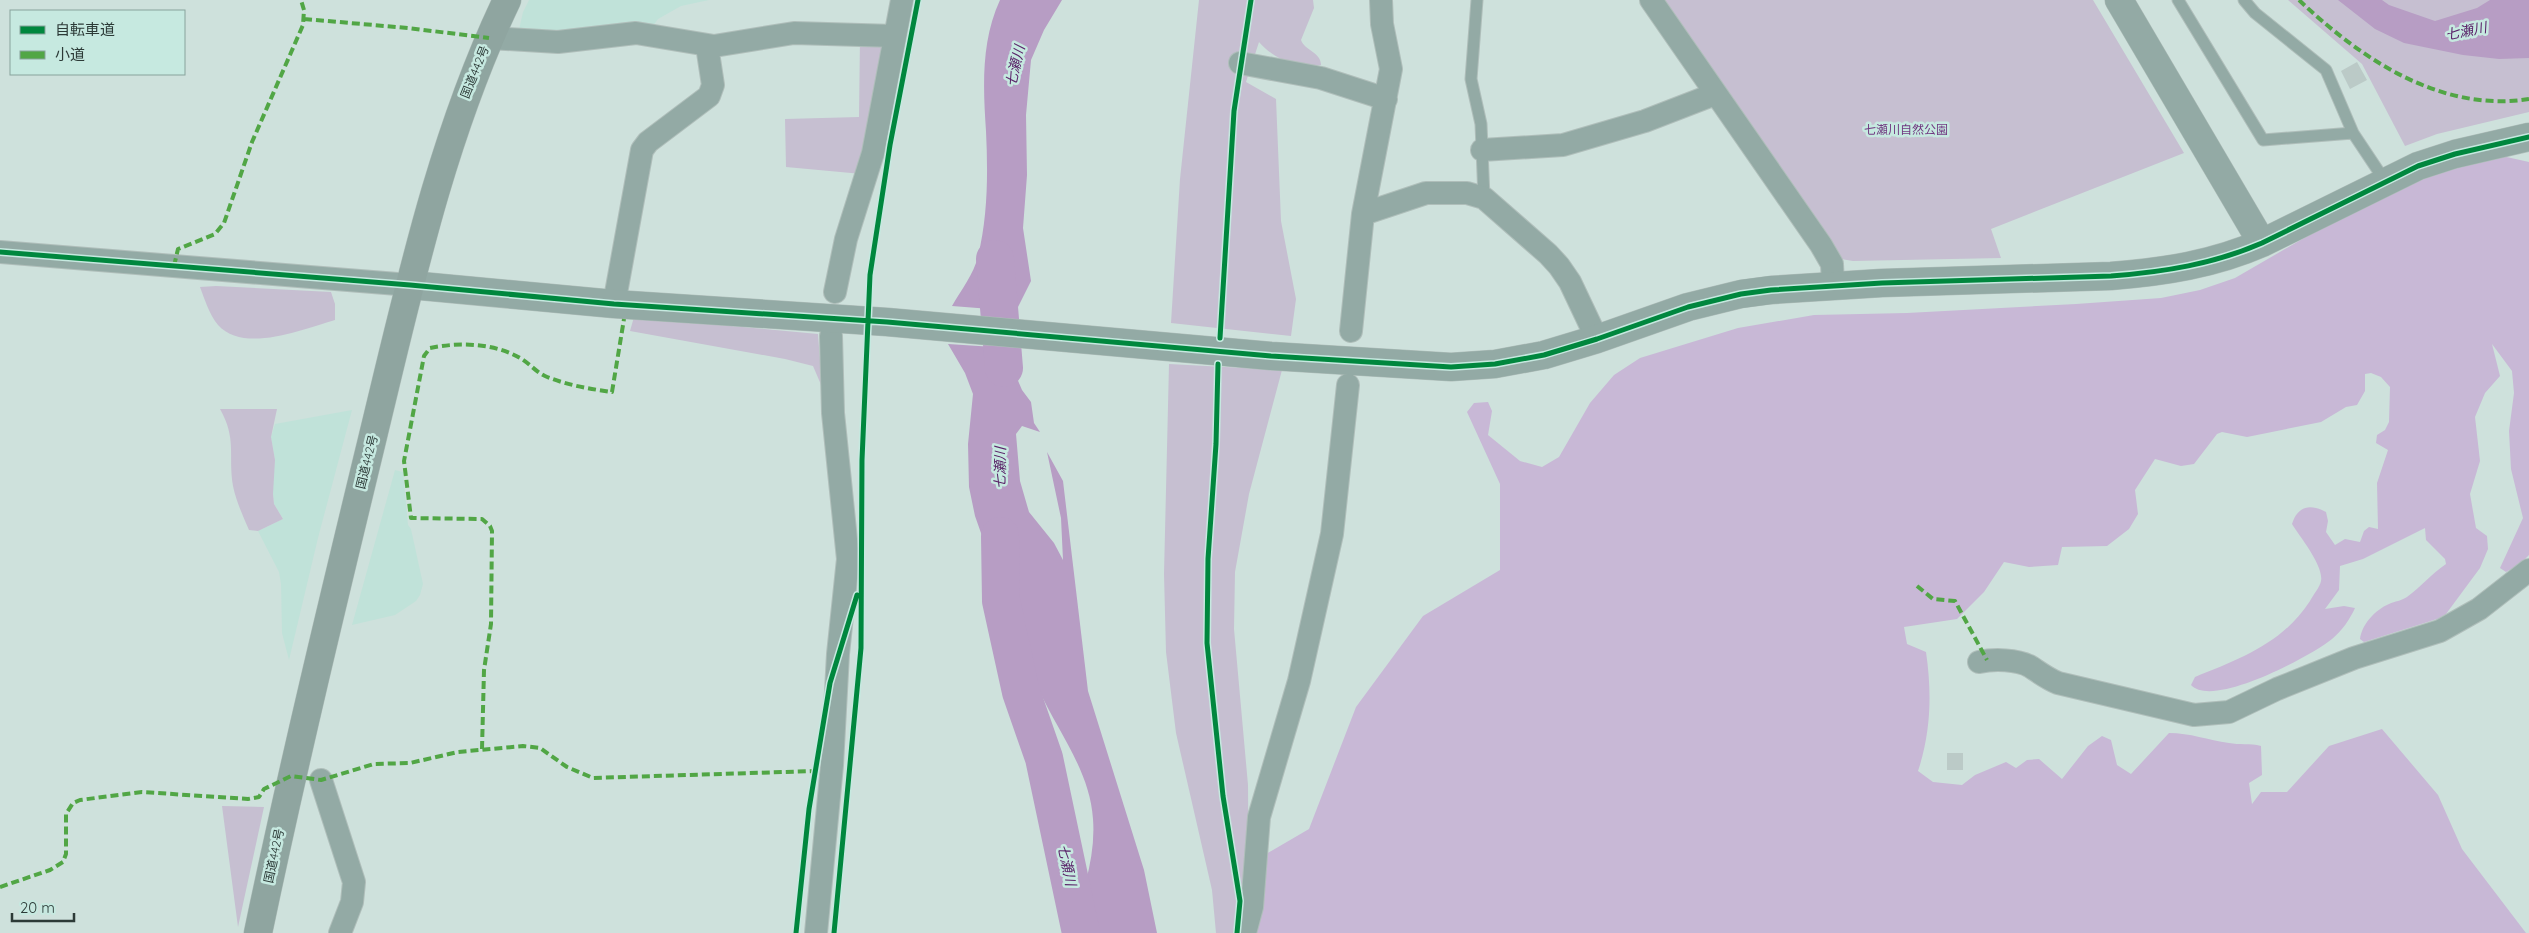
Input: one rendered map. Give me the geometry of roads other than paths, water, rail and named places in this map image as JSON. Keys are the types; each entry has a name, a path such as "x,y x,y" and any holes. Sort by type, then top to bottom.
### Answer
{"highway":[{"name":"国道442号","path":"258,933 293,766 410,285 464,100 489,38 508,0"}],"street":[{"path":"836,292 841,256 873,152 902,0"},
{"path":"1352,332 1363,214 1386,99 1391,63 1382,24 1381,0"},
{"path":"1650,0 1821,245 1832,264 1833,285"},
{"path":"2119,0 2262,243"},
{"path":"489,38 558,42 636,33 707,46 721,46 794,33 894,36"},
{"path":"614,304 642,150 648,142 709,96 713,86 707,46"},
{"path":"1240,63 1330,80 1386,99"},
{"path":"1482,150 1563,145 1645,121 1715,94"},
{"path":"0,252 410,285 614,304 887,322 1359,363 1451,368 1520,360 1597,340 1710,300 1770,290 1833,285 2146,274 2194,266 2262,243 2385,181 2437,159 2529,137"},
{"path":"1363,214 1426,193 1467,193 1484,198 1548,254 1559,266 1570,282 1597,340"},
{"path":"816,933 832,765 838,654 848,559 833,413 831,336"},
{"path":"1245,933 1252,907 1259,817 1299,681 1332,534 1348,385"},
{"path":"1979,662 1993,659 2029,666 2043,676 2058,683 2179,713 2211,716 2250,704 2276,689 2354,658 2440,631 2479,609 2529,570"},
{"path":"321,780 354,882 352,902 340,933"}],"lane":[{"path":"1477,0 1471,79 1473,94 1480,111 1484,198"},
{"path":"2178,0 2263,140 2353,133"},
{"path":"2244,0 2255,14 2326,70 2353,133 2385,181"}],"water":[{"path":"1000,0 1062,0 1044,30 1031,60 1026,115 1027,175 1023,228 1031,281 1016,311 952,306 976,263 984,225 987,178 984,98 986,48 989,32"},
{"path":"2338,0 2382,0 2389,5 2435,21 2477,8 2490,0 2529,0 2529,58 2499,59 2463,55 2404,43 2375,29"},
{"path":"948,344 1009,348 1013,369 1022,390 1031,402 1034,423 1040,432 1022,426 1016,434 1020,481 1029,512 1054,543 1063,560 1061,518 1047,452 1063,481 1088,691 1144,870 1157,933 1070,933 1090,862 1093,834 1091,801 1080,768 1047,706 1030,669 975,516 969,487 968,444 973,394 965,373"}],"waterway":[{"name":"七瀬川","path":"995,259 1004,368"},
{"name":"七瀬川","path":"1000,536 1001,601 1021,692 1044,758 1081,933"}],"park label":[{"name":"七瀬川自然公園","path":"1906,130"}]}
